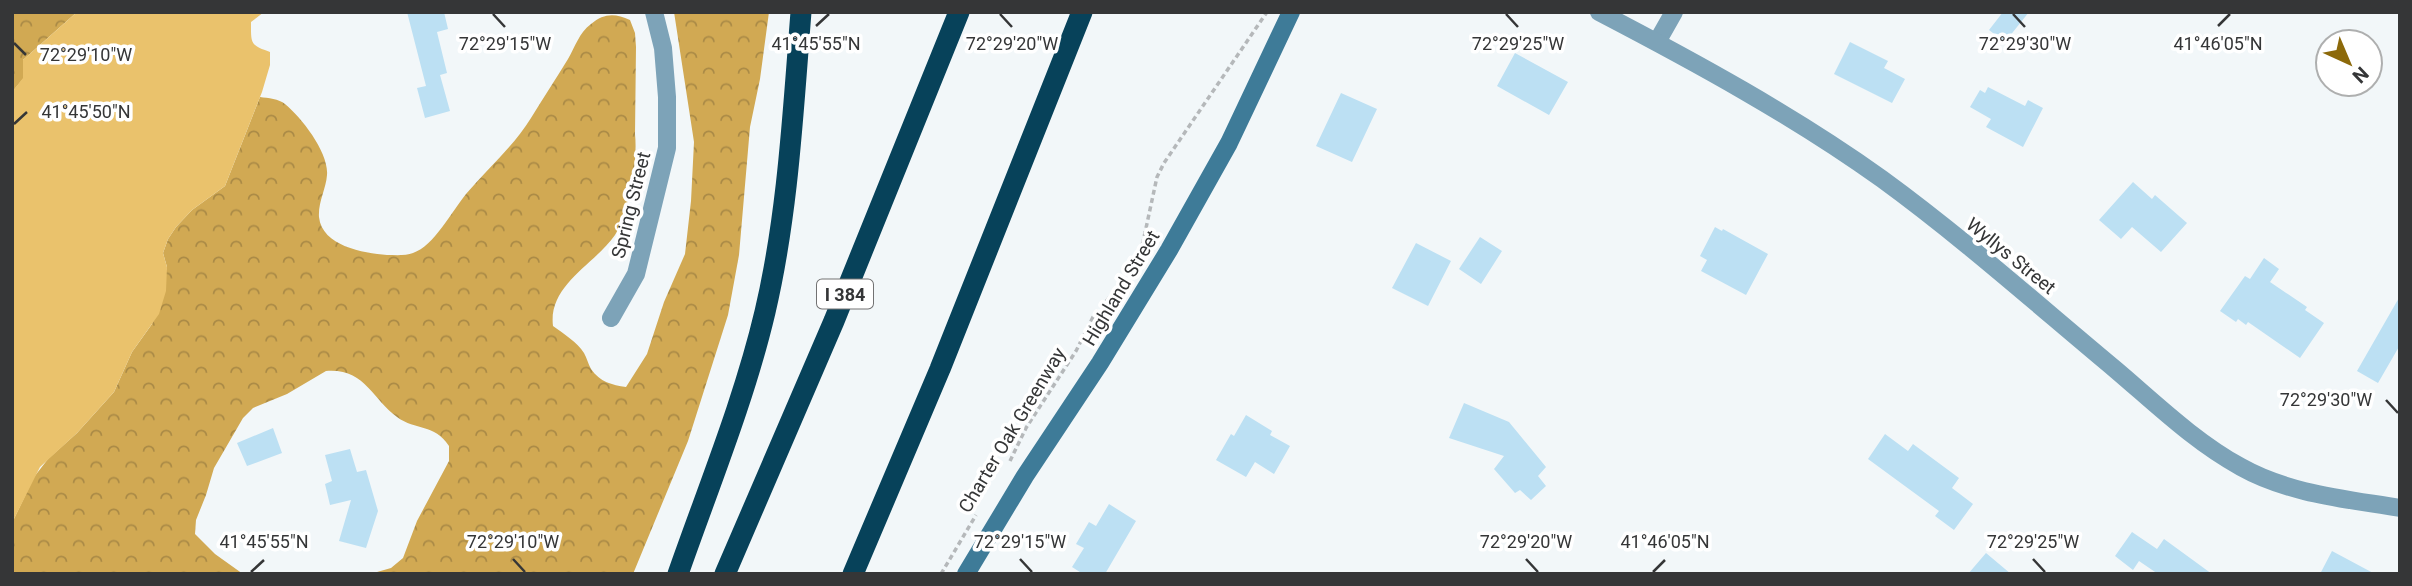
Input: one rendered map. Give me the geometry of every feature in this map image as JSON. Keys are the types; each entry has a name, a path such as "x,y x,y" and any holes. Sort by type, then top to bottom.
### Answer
{"highway":[{"path":"678,574 740,398 765,314 782,215 801,12"},
{"name":"I 384","path":"725,574 834,321 959,12"},
{"path":"853,574 940,369 1082,12"}],"main road":[{"name":"Highland Street","path":"966,574 1025,476 1100,363 1170,250 1229,143 1291,12"}],"street":[{"name":"Spring Street","path":"611,318 636,274 667,148 663,48 654,12"},
{"name":"Wyllys Street","path":"1599,12 1657,42 1808,130 1882,180 2008,279 2190,432 2242,468 2289,487 2400,508"},
{"path":"1657,42 1674,12"}],"path":[{"name":"Charter Oak Greenway","path":"1005,469 1026,428 1076,351 1093,317 1135,264 1143,242 1157,177 1164,163 1267,12"},
{"name":"Charter Oak Greenway","path":"941,574 980,510"}],"green space":[{"path":"12,12 77,12 23,60 23,79 12,92"},
{"path":"674,12 769,12 750,127 739,255 728,315 688,441 633,574 370,574 391,568 403,558 417,521 449,461 449,446 431,430 397,417 359,379 339,371 326,371 287,394 253,408 243,418 214,468 196,520 195,534 215,554 243,574 12,574 12,523 34,477 48,459 77,433 114,392 132,352 152,324 167,267 163,253 168,239 192,210 225,186 260,97 285,104 306,127 324,157 327,175 319,217 328,235 356,250 387,255 410,254 421,249 435,236 466,194 516,138 587,28 605,16 614,15 630,20 636,47 636,145 628,200 615,235 565,287 553,312 553,326 581,349 598,377 611,384 626,387 647,354 664,302 685,254 694,142"}],"shaded area":[{"path":"77,12 264,12 251,22 251,35 255,45 270,52 270,65 225,186 192,210 168,239 163,253 167,267 166,291 159,314 132,352 114,392 77,433 40,467 12,523 12,92 23,78 23,60"}],"building":[{"path":"407,12 444,12 448,29 437,32 447,73 440,75 450,111 425,118 417,88 426,86"},
{"path":"2003,12 2029,12 2005,42 1989,30"},
{"path":"1850,42 1888,61 1884,68 1905,79 1892,103 1834,74"},
{"path":"1515,53 1568,82 1549,115 1497,86"},
{"path":"1988,87 2025,106 2028,100 2043,108 2023,147 1986,127 1991,119 1970,107 1980,90 1985,93"},
{"path":"1341,93 1377,109 1352,162 1316,146"},
{"path":"2133,182 2152,199 2155,195 2187,223 2161,252 2132,227 2121,239 2099,220"},
{"path":"1715,227 1768,254 1746,295 1701,271 1707,260 1700,256"},
{"path":"1480,237 1502,251 1481,284 1459,269"},
{"path":"1416,243 1451,261 1428,306 1392,288"},
{"path":"2264,258 2279,269 2270,282 2307,307 2305,310 2324,323 2300,358 2248,322 2246,325 2238,319 2236,322 2220,311 2245,276 2250,279"},
{"path":"2400,296 2400,345 2378,383 2357,371"},
{"path":"1464,403 1509,422 1546,467 1538,476 1546,486 1531,500 1520,490 1515,493 1494,469 1504,456 1449,438"},
{"path":"1246,415 1272,431 1270,435 1290,446 1274,474 1255,462 1246,477 1216,460"},
{"path":"273,428 282,453 247,466 237,443"},
{"path":"1885,434 1908,451 1913,444 1959,478 1952,488 1973,504 1954,530 1935,516 1939,511 1868,459"},
{"path":"350,449 357,472 366,470 378,511 366,548 339,541 351,500 330,505 325,484 332,481 325,455"},
{"path":"1109,504 1136,521 1105,574 1083,574 1072,567 1084,548 1076,544 1089,522 1096,526"},
{"path":"2132,532 2157,549 2164,539 2212,574 2158,574 2139,561 2133,570 2115,556"},
{"path":"2332,551 2375,574 2320,574"},
{"path":"1986,553 2011,574 1968,574"}]}
